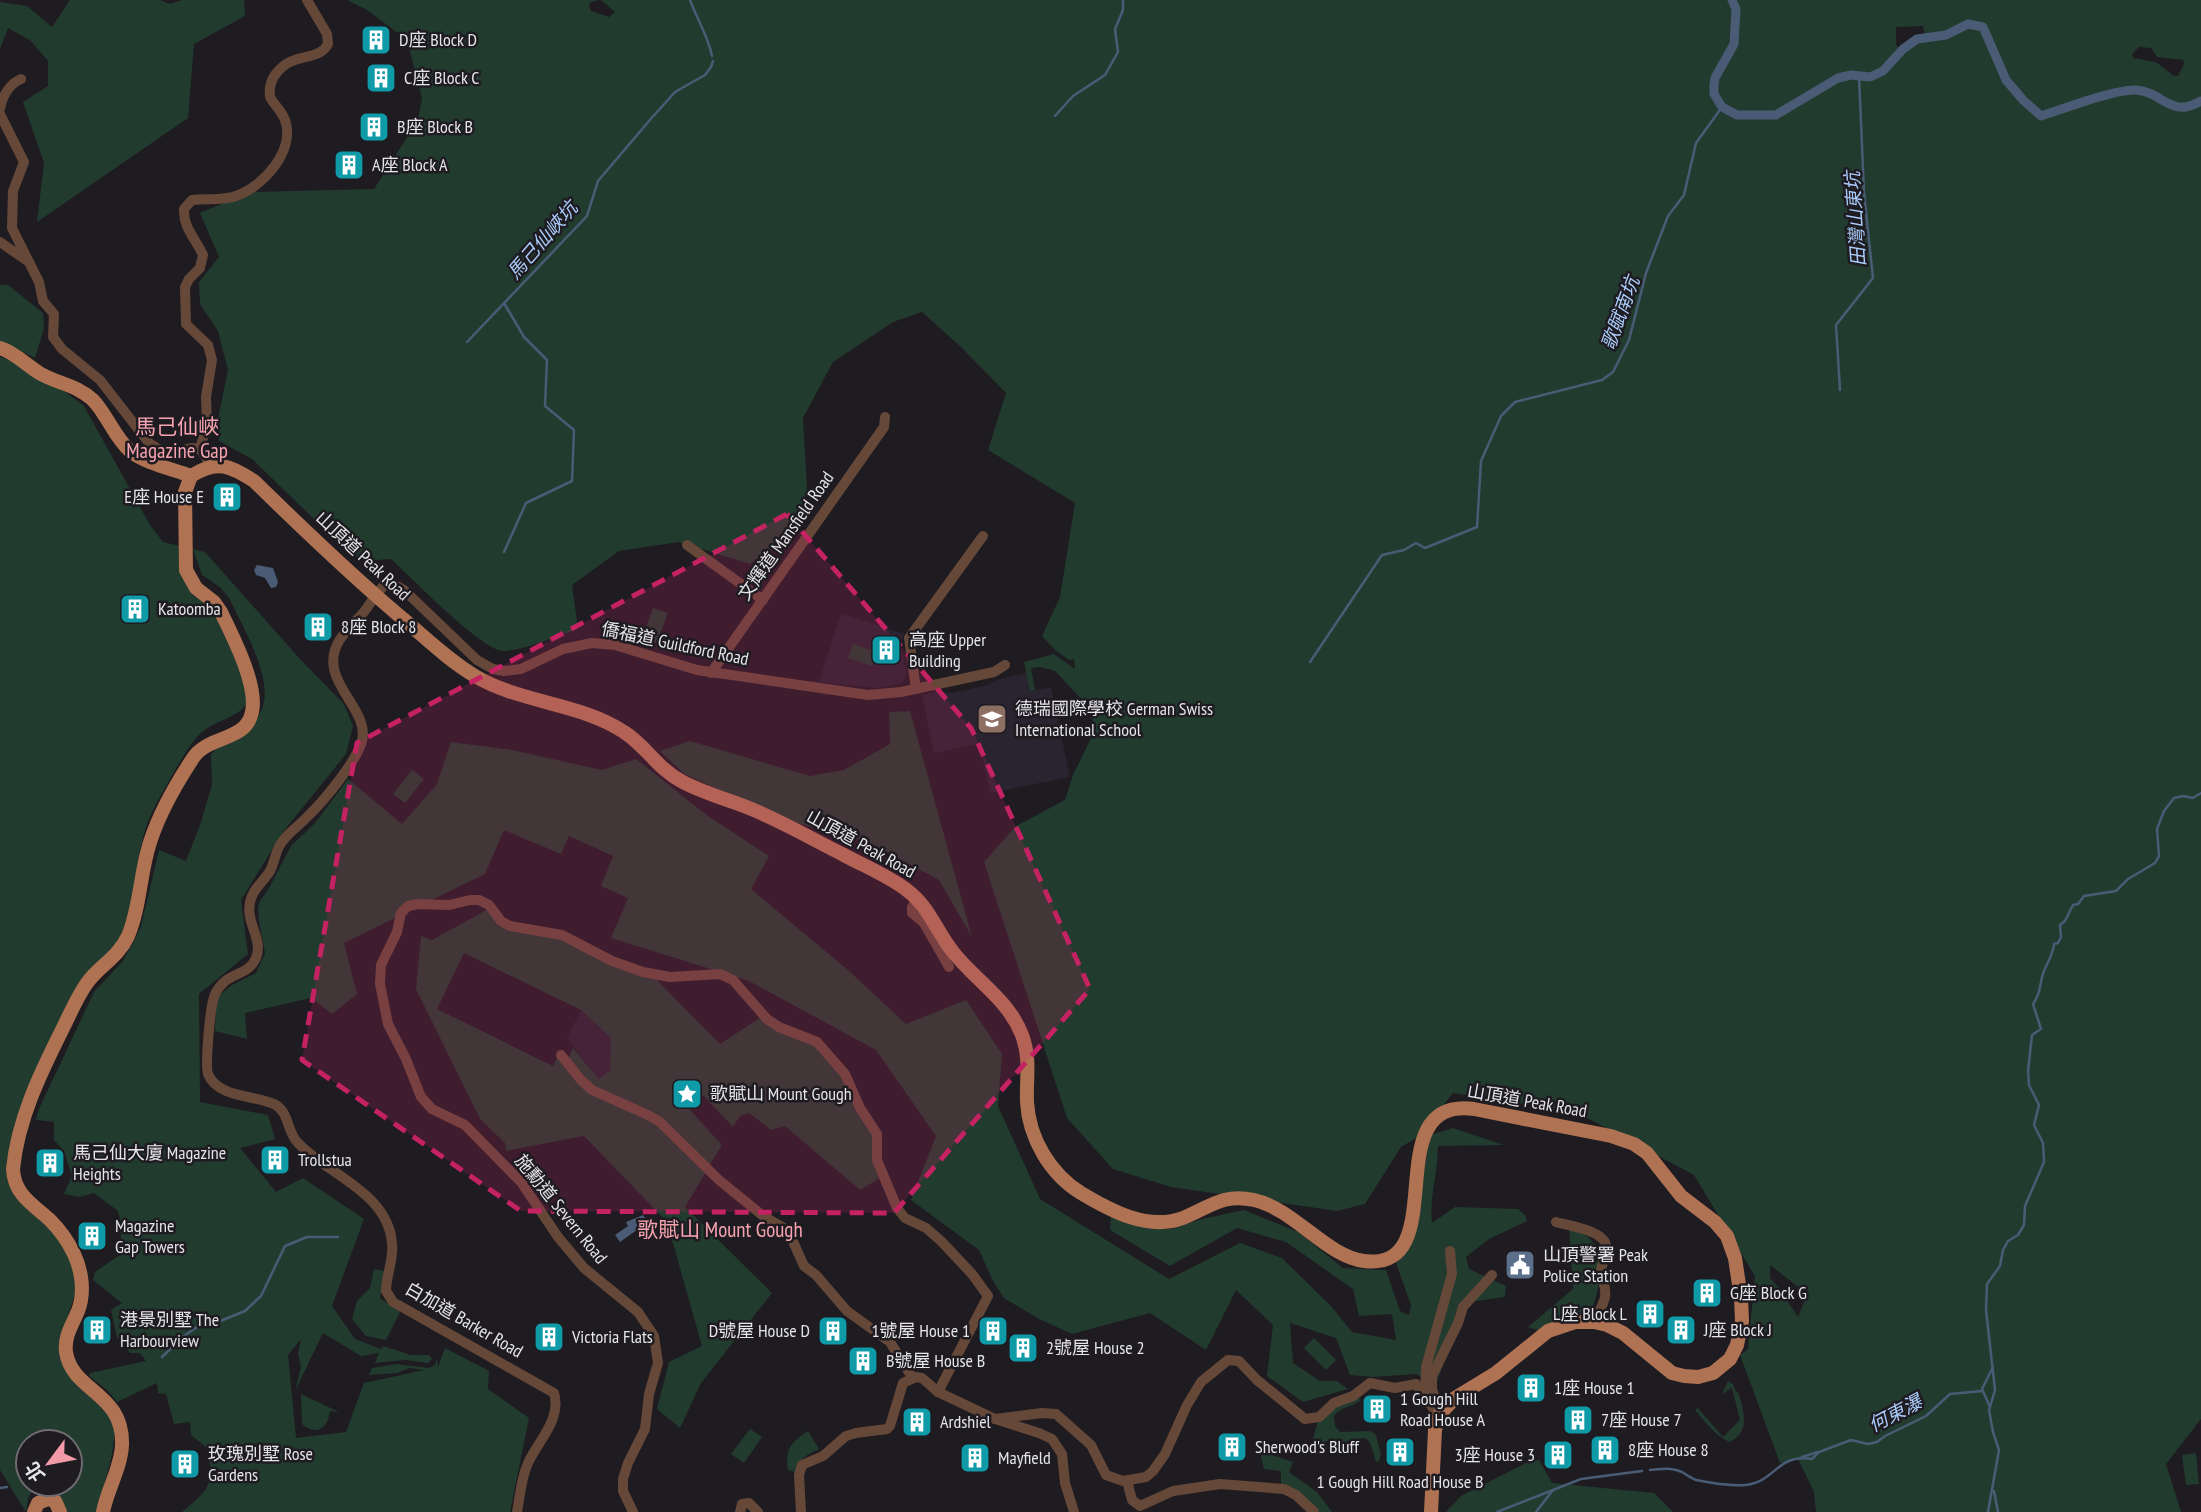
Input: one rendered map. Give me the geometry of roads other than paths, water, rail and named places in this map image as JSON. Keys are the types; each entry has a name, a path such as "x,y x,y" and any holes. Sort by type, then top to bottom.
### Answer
{"main road":[{"path":"0,348 44,376 68,383 84,393 97,405 115,434 133,453 191,476"},
{"path":"164,466 176,477 185,505"},
{"path":"103,1512 120,1455 121,1439 111,1407 76,1374 67,1355 68,1333 82,1294 78,1265 61,1233 19,1192 13,1169 27,1106 38,1077 85,986 117,954 128,935 147,852 162,812 195,755 212,743 237,734 248,723 251,715 251,686 221,612 214,602 196,588 187,574 185,492 191,476 209,466"},
{"name":"山頂道 Peak Road","path":"209,466 225,466 254,481 376,596 454,663 478,679 622,730 660,768 679,780 775,819 893,881 918,900 962,964 998,996 1020,1029 1029,1063 1027,1097 1030,1121 1046,1159 1076,1190 1133,1218 1166,1222 1219,1200 1247,1198 1278,1209 1348,1256 1362,1260 1380,1260 1393,1254 1406,1238 1412,1223 1424,1134 1432,1120 1445,1111 1460,1107 1474,1109 1602,1134 1639,1147 1655,1161 1681,1196 1715,1222 1727,1236 1735,1258 1741,1298 1740,1336 1730,1359 1719,1368 1706,1375 1684,1376 1666,1370 1618,1329 1594,1322"},
{"path":"1431,1512 1435,1430 1440,1414 1455,1398 1496,1374 1548,1331 1569,1323 1594,1322"},
{"path":"34,1512 38,1503 48,1499 55,1501 60,1512"}],"street":[{"path":"200,449 207,423 206,397 212,360 208,345 190,329 185,317 185,287 200,268 203,255 185,223 184,209 192,200 237,196 271,173 276,166 287,132 287,123 271,97 272,79 289,61 319,54 327,44 327,34 307,0"},
{"path":"21,79 13,83 2,100 0,112 24,162 13,191 12,229 39,282 44,301 54,314 53,337 62,349 100,380 155,448 170,453 192,447 200,449 209,466"},
{"path":"0,242 31,264"},
{"name":"文輝道 Mansfield Road","path":"711,673 884,428 885,417"},
{"path":"916,689 909,638 983,536"},
{"path":"687,545 763,600"},
{"name":"僑福道 Guildford Road","path":"376,596 386,583 394,583 471,655 499,670 521,669 563,649 592,643 615,645 711,673 854,694 883,695 994,672 1005,665"},
{"name":"白加道 Barker Road","path":"376,596 341,637 333,659 337,679 361,725 362,741 321,802 281,843 271,869 251,898 249,911 258,945 257,956 248,968 226,980 214,996 207,1071 212,1081 227,1091 270,1102 280,1108 296,1141 339,1173 380,1210 392,1239 393,1254 386,1291 393,1303 554,1393 554,1417 527,1466 517,1512"},
{"name":"施勳道 Severn Road","path":"633,1512 622,1483 628,1463 645,1429 649,1394 658,1363 652,1332 639,1311 584,1268 558,1237 528,1189 462,1123 436,1111 423,1100 387,1021 380,989 380,968 397,932 400,916 408,906 449,905 480,900 489,905 507,925 569,937 612,961 643,972 670,977 723,975 740,986 775,1025 817,1042 845,1074 860,1108 877,1135 877,1160 897,1208 905,1218 923,1226 941,1241 989,1296 938,1392"},
{"path":"918,900 912,907 912,913 924,923 949,967"},
{"path":"561,1055 592,1090 660,1122 719,1180 763,1216 784,1228 804,1266 847,1311 890,1342 912,1377"},
{"path":"1556,1222 1599,1235 1605,1240 1600,1276 1607,1287 1607,1294 1594,1322"},
{"path":"1425,1395 1426,1367 1452,1273 1450,1251"},
{"path":"1440,1414 1432,1388 1432,1376 1463,1307 1492,1275"},
{"path":"995,1419 1054,1413 1087,1441 1106,1475 1115,1480 1127,1481 1146,1477 1153,1471 1165,1454 1201,1382 1228,1360 1239,1362 1299,1416 1308,1419 1319,1417 1334,1403 1353,1395 1370,1383 1395,1388 1414,1384 1440,1414"},
{"path":"801,1512 799,1475 802,1465 822,1456 846,1436 887,1429 903,1383 912,1377 922,1378 938,1392 995,1419 1044,1434 1057,1444 1062,1454 1065,1483 1074,1512"},
{"path":"1127,1481 1132,1500 1140,1506 1179,1489 1220,1484 1286,1490 1314,1512"},
{"path":"740,1512 742,1504 749,1503 758,1512"}],"water":[{"path":"257,565 273,568 278,582 276,587 271,588 265,578 256,575 254,570"},
{"path":"643,1215 648,1222 620,1242 615,1235 628,1226 626,1222"}],"waterway":[{"name":"馬己仙峽坑","path":"690,0 712,56"},
{"path":"1055,116 1073,96 1105,75 1118,52 1115,29 1123,10 1123,0"},
{"path":"1732,0 1736,9 1734,44 1715,78 1714,94 1722,107 1737,115 1776,115 1838,78 1851,75 1870,77 1883,71 1903,49 1917,39 1946,35 1968,24 1983,27 2006,80 2041,116 2103,96 2136,90 2154,95 2174,106 2190,106 2201,101"},
{"name":"馬己仙峽坑","path":"467,342 587,216 598,181 649,121 675,92 705,75 713,61"},
{"name":"田灣山東坑","path":"1840,390 1836,325 1873,278 1864,193 1859,76"},
{"name":"歌賦南坑","path":"1310,662 1382,555 1404,550 1416,543 1425,548 1477,527 1481,461 1501,416 1515,402 1602,380 1613,372 1629,340 1646,273 1668,216 1684,195 1696,143 1722,107"},
{"path":"504,303 524,337 547,360 545,406 574,430 572,481 526,503 504,552"},
{"path":"1988,1512 1999,1450 1989,1410 1995,1390 1986,1310 1987,1284 2000,1266 2008,1241 2018,1235 2024,1225 2025,1206 2044,1162 2043,1143 2034,1125 2039,1105 2029,1085 2028,1071 2032,1035 2041,1029 2033,1004 2054,944 2058,943 2061,937 2060,925 2073,905 2078,904 2084,896 2116,891 2128,879 2155,863 2159,856 2157,829 2164,811 2174,798 2193,798 2201,793"},
{"path":"162,1357 200,1325 213,1324 245,1311 261,1296 285,1246 307,1237 338,1237"},
{"path":"1990,1407 1982,1389 1993,1367"},
{"name":"何東瀑","path":"1650,1470 1674,1469 1696,1480 1720,1484 1755,1483 1791,1460 1812,1459 1819,1452 1851,1440 1868,1444 1877,1442 1926,1416 1950,1394 1982,1391"},
{"path":"1802,1457 1818,1452"},
{"path":"1497,1512 1581,1479 1642,1471"},
{"path":"0,1488 7,1487"},
{"path":"1536,1512 1553,1490"},
{"path":"1994,1491 1998,1512"}],"place":[{"name":"D座 Block D","path":"376,40"},
{"name":"C座 Block C","path":"381,78"},
{"name":"B座 Block B","path":"374,127"},
{"name":"A座 Block A","path":"349,165"},
{"name":"E座 House E","path":"227,497"},
{"name":"Katoomba","path":"135,609"},
{"name":"8座 Block 8","path":"318,627"},
{"name":"高座 Upper Building","path":"886,650"},
{"name":"德瑞國際學校 German Swiss International School","path":"992,719"},
{"name":"歌賦山 Mount Gough","path":"687,1094"},
{"name":"Trollstua","path":"275,1160"},
{"name":"馬己仙大廈 Magazine Heights","path":"50,1163"},
{"name":"Magazine Gap Towers","path":"92,1236"},
{"name":"山頂警署 Peak Police Station","path":"1520,1265"},
{"name":"G座 Block G","path":"1707,1293"},
{"name":"L座 Block L","path":"1650,1314"},
{"name":"港景別墅 The Harbourview","path":"97,1330"},
{"name":"J座 Block J","path":"1681,1330"},
{"name":"D號屋 House D","path":"833,1331"},
{"name":"1號屋 House 1","path":"993,1331"},
{"name":"Victoria Flats","path":"549,1337"},
{"name":"2號屋 House 2","path":"1023,1348"},
{"name":"B號屋 House B","path":"863,1361"},
{"name":"1座 House 1","path":"1531,1388"},
{"name":"1 Gough Hill Road House A","path":"1377,1409"},
{"name":"7座 House 7","path":"1578,1420"},
{"name":"Ardshiel","path":"917,1422"},
{"name":"Sherwood's Bluff","path":"1232,1447"},
{"name":"8座 House 8","path":"1605,1450"},
{"name":"1 Gough Hill Road House B","path":"1400,1452"},
{"name":"3座 House 3","path":"1558,1455"},
{"name":"Mayfield","path":"975,1458"},
{"name":"玫瑰別墅 Rose Gardens","path":"185,1464"}],"district":[{"name":"馬己仙峽 Magazine Gap","path":"177,439"},
{"name":"歌賦山 Mount Gough","path":"720,1230"}]}
